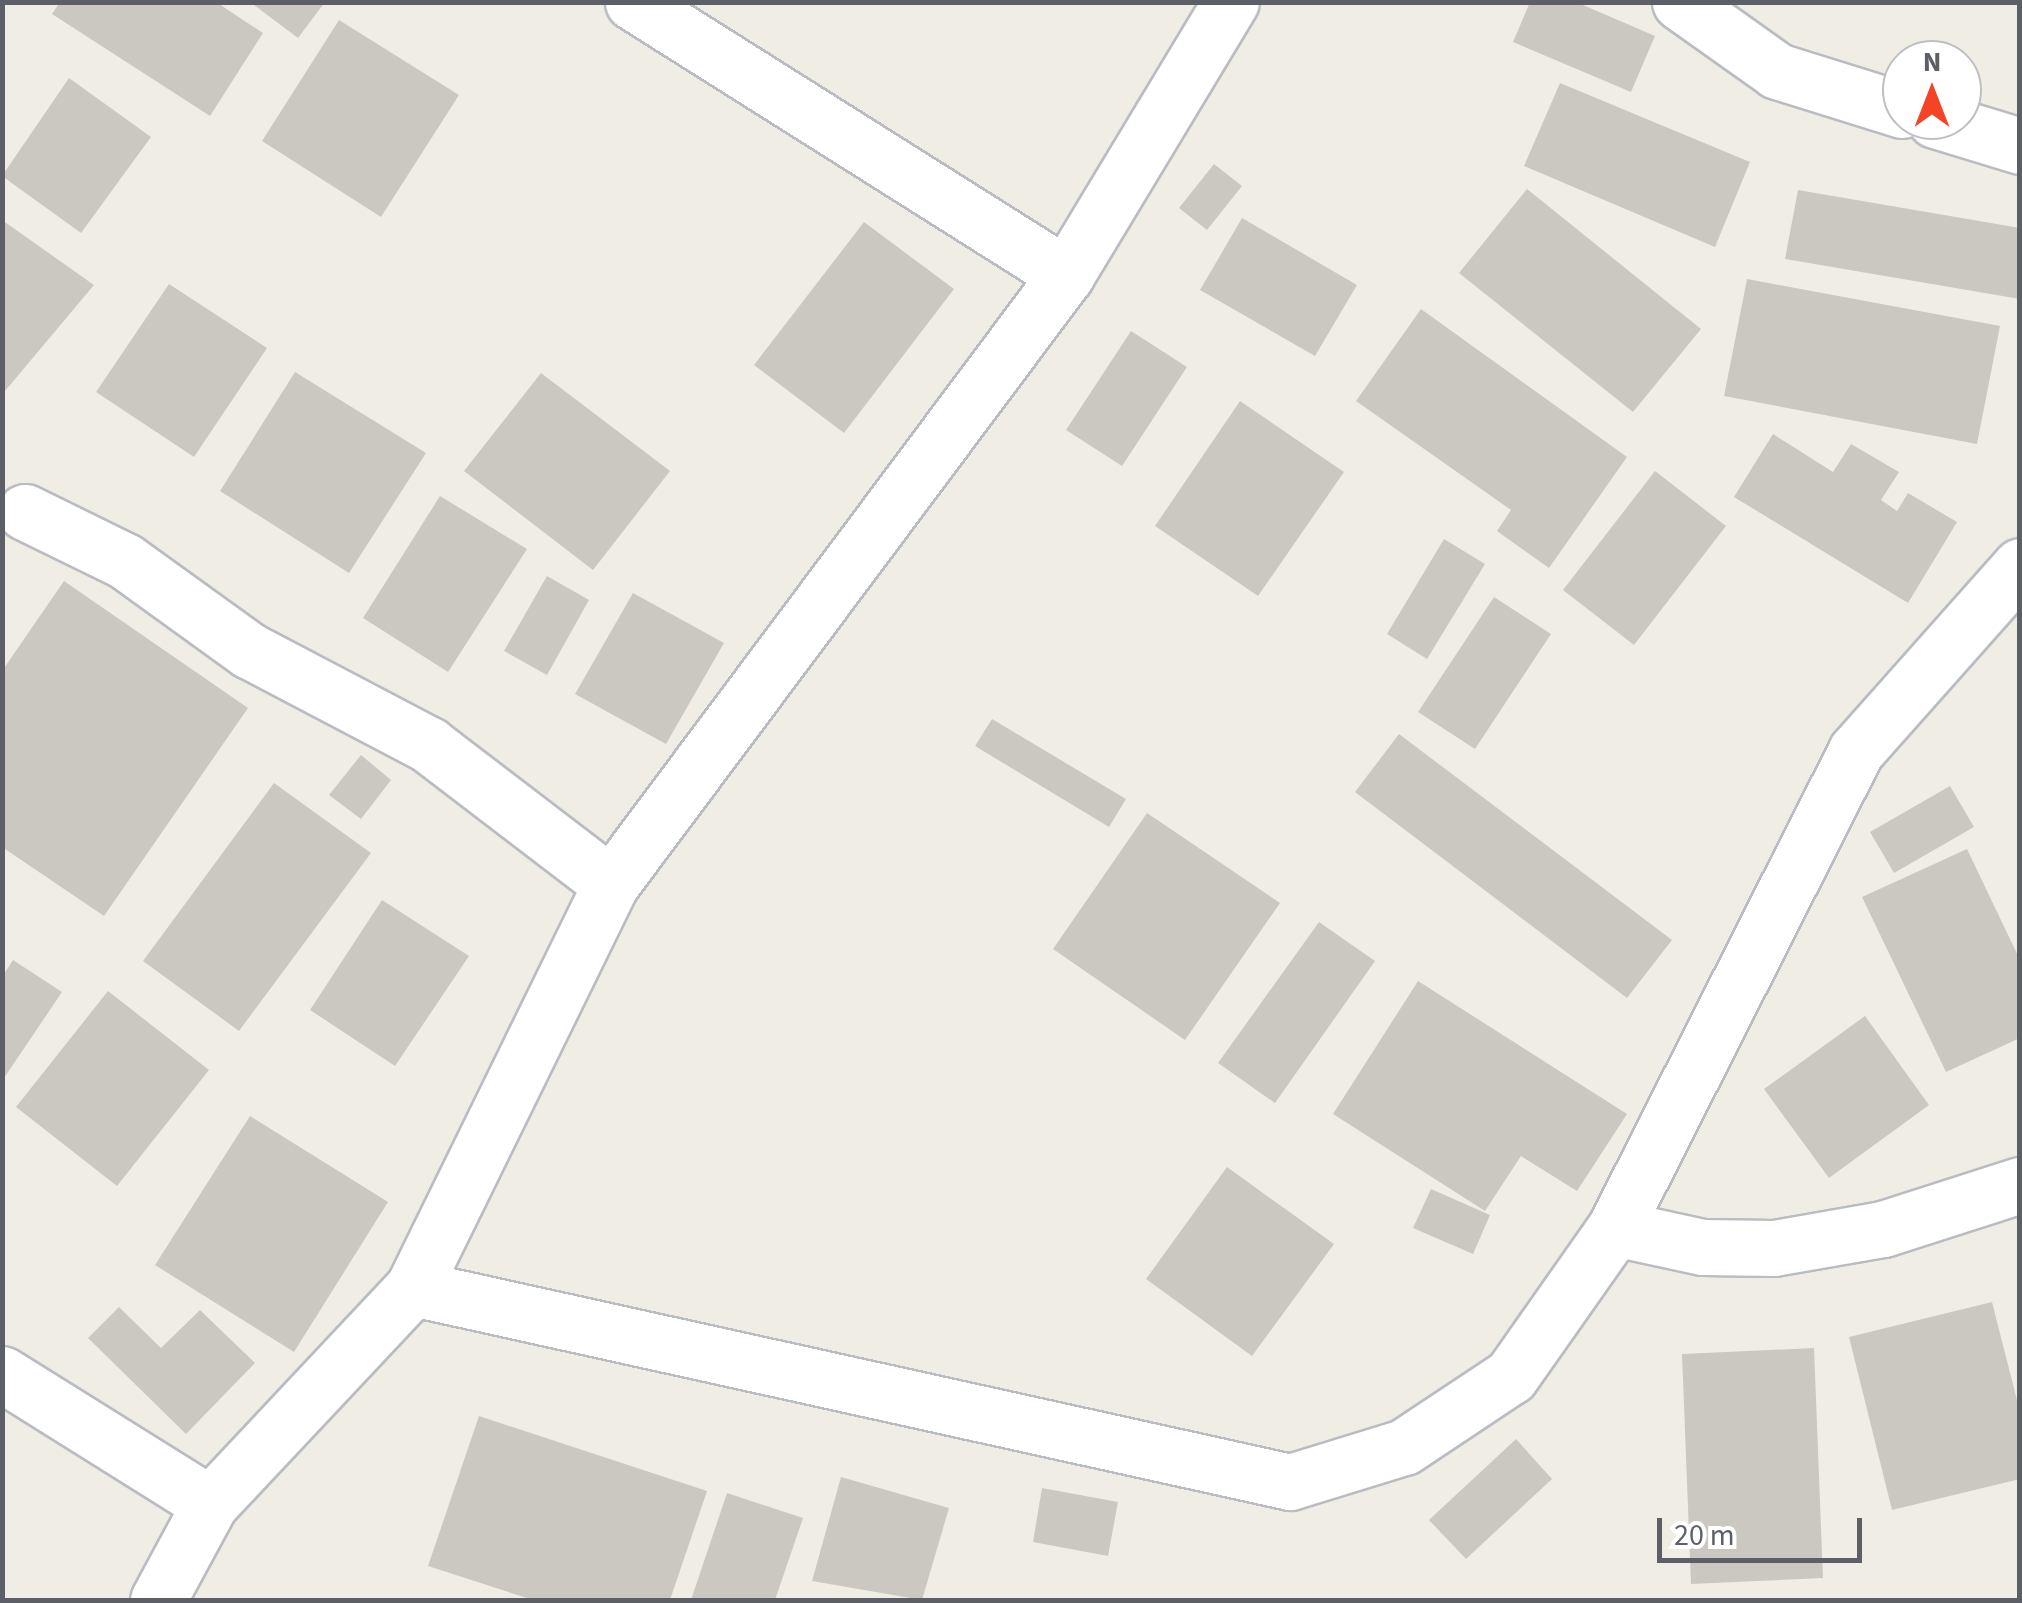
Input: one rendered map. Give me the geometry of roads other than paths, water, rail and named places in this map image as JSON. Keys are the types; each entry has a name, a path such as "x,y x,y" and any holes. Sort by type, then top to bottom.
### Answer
{"street":[{"path":"633,2 1066,275"},
{"path":"158,1600 210,1504 413,1288 611,884 1066,275 1232,2"},
{"path":"1680,2 1777,72 1882,104"},
{"path":"1982,134 2020,146"},
{"path":"10,516 124,561 250,651 429,745 611,884"},
{"path":"413,1288 1290,1482 1404,1448 1512,1376 1615,1228 1856,751 2020,566"},
{"path":"1615,1228 1704,1247 1774,1248 1883,1229 2020,1184"},
{"path":"2,1374 210,1504"}]}
